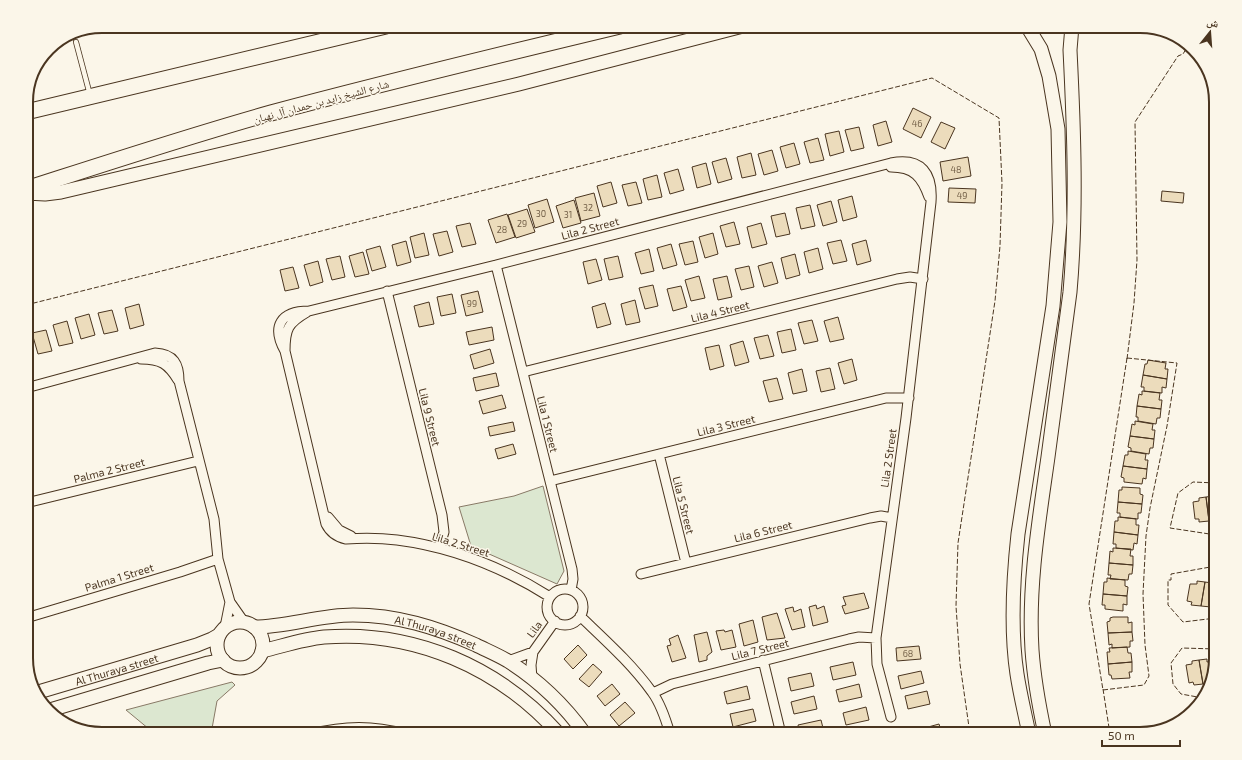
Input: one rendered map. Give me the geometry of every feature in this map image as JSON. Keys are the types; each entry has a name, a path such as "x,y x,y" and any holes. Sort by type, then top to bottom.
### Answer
{"main road":[{"path":"33,110 357,33"},
{"name":"شارع الشيخ زايد بن حمدان آل نهيان","path":"33,187 149,149 270,114 590,33"}],"street":[{"path":"33,193 45,194 69,190 519,84 716,33"},
{"path":"1031,33 1041,49 1046,62 1058,129"},
{"path":"1028,727 1017,674 1014,647 1014,565 1053,306 1060,222 1058,113 1054,69 1047,46 1040,33"},
{"path":"1065,33 1065,47 1068,67 1072,77"},
{"path":"1044,727 1036,689 1031,624 1032,598 1036,546 1070,292 1075,201 1070,50 1071,33"},
{"path":"1058,129 1073,129"},
{"name":"Lila 2 Street","path":"550,597 527,582 495,567 439,548 397,540 358,538 346,539 336,536 328,528 285,351 285,336 293,321 309,311 496,265 876,166 906,161 920,166 929,178 932,185 909,398 876,638 877,664 891,717"},
{"name":"Lila 1 Street","path":"496,265 573,574 571,590"},
{"name":"Lila 4 Street","path":"523,372 897,278 910,277 922,279"},
{"name":"Lila 9 Street","path":"386,291 444,523 444,532 439,548"},
{"path":"33,386 134,360 150,359 162,362 172,370 179,381 198,461 214,519 218,558 230,602 249,624 259,631 262,637 262,651 259,658 253,664 246,667 237,668 230,665 219,655 217,648 217,642 222,631 230,602"},
{"name":"Lila 3 Street","path":"550,481 886,398 909,398"},
{"name":"Lila 5 Street","path":"659,454 686,562"},
{"name":"Palma 2 Street","path":"33,501 198,461"},
{"name":"Lila 6 Street","path":"640,574 876,516 892,518"},
{"name":"Palma 1 Street","path":"33,616 180,572 218,558"},
{"path":"559,590 571,590 581,598 583,610 576,621 566,625 555,621 548,613 548,602 550,597 559,590"},
{"name":"Al Thuraya street","path":"249,624 271,627 331,616 354,615 390,618 425,625 458,637 508,661 532,679 559,703 579,727"},
{"path":"580,616 633,669 653,693 667,727"},
{"name":"Lila","path":"532,679 531,665 533,652 555,621"},
{"path":"222,631 231,624 249,624"},
{"name":"Al Thuraya street","path":"42,691 197,645 212,640 222,631"},
{"name":"Al Thuraya street","path":"262,651 323,637 352,636 386,638 412,643 453,658 502,683 524,699 553,727"},
{"name":"Lila 7 Street","path":"653,693 672,684 763,660 854,638 876,638"},
{"name":"Lila","path":"508,661 533,652"},
{"name":"Al Thuraya street","path":"55,709 208,663 223,660"},
{"path":"763,660 779,727"}],"lane":[{"path":"76,42 90,97"}],"green space":[{"path":"543,486 564,571 557,584 471,546 459,507 514,496"},
{"path":"232,682 235,685 217,701 212,727 147,727 126,710"}],"building":[{"path":"913,108 931,117 921,138 903,129"},
{"path":"886,121 892,142 878,146 873,125"},
{"path":"941,122 955,128 945,149 931,142"},
{"path":"859,127 864,148 851,151 845,130"},
{"path":"839,131 844,152 830,156 825,134"},
{"path":"818,138 824,160 810,163 804,142"},
{"path":"794,143 800,164 786,168 780,147"},
{"path":"772,150 778,171 764,175 758,154"},
{"path":"751,153 756,175 742,178 737,157"},
{"path":"968,157 971,176 943,181 940,162"},
{"path":"726,158 732,179 718,183 712,162"},
{"path":"706,163 711,184 697,188 692,167"},
{"path":"678,169 684,190 670,194 664,173"},
{"path":"657,175 662,197 648,200 643,179"},
{"path":"611,182 617,203 603,207 597,186"},
{"path":"636,182 642,203 628,206 622,185"},
{"path":"949,188 976,189 975,203 948,202"},
{"path":"1162,191 1184,193 1183,203 1161,201"},
{"path":"594,193 600,216 581,221 575,198"},
{"path":"852,196 857,217 843,221 838,200"},
{"path":"547,199 554,222 535,228 528,205"},
{"path":"574,200 581,223 563,228 556,206"},
{"path":"831,201 837,222 823,226 817,205"},
{"path":"810,205 815,226 801,229 796,208"},
{"path":"527,209 535,232 516,238 508,215"},
{"path":"785,213 790,234 776,237 771,216"},
{"path":"507,214 515,237 496,243 488,220"},
{"path":"734,222 740,244 726,247 720,226"},
{"path":"470,223 476,244 462,247 456,226"},
{"path":"761,223 767,244 752,248 747,227"},
{"path":"447,231 453,252 439,256 433,234"},
{"path":"424,233 429,255 415,258 410,237"},
{"path":"713,233 718,254 705,258 699,237"},
{"path":"841,240 847,261 833,264 827,243"},
{"path":"866,240 871,261 857,265 852,244"},
{"path":"406,241 411,262 397,266 392,245"},
{"path":"693,241 698,262 685,265 679,244"},
{"path":"671,244 677,265 663,269 657,248"},
{"path":"380,246 386,267 372,271 366,250"},
{"path":"818,248 823,269 809,273 804,252"},
{"path":"649,249 654,271 641,274 635,253"},
{"path":"363,252 369,274 355,277 349,256"},
{"path":"795,254 800,275 786,279 781,258"},
{"path":"340,256 345,277 332,280 326,259"},
{"path":"618,256 623,277 609,280 604,259"},
{"path":"596,259 602,280 588,284 583,262"},
{"path":"318,261 323,282 310,286 304,265"},
{"path":"772,262 778,283 764,287 758,266"},
{"path":"749,266 754,287 741,290 735,269"},
{"path":"293,267 299,288 285,291 280,270"},
{"path":"699,276 705,298 691,301 685,280"},
{"path":"727,276 732,297 718,300 713,279"},
{"path":"653,285 658,306 645,309 639,288"},
{"path":"681,286 687,307 673,311 667,289"},
{"path":"478,291 483,312 466,316 461,295"},
{"path":"452,294 456,313 441,316 437,297"},
{"path":"635,300 640,322 626,325 621,304"},
{"path":"429,302 434,324 419,327 414,306"},
{"path":"605,303 611,324 597,328 592,307"},
{"path":"139,304 144,325 130,329 125,308"},
{"path":"112,310 118,331 104,334 98,313"},
{"path":"89,314 95,335 81,339 75,318"},
{"path":"838,317 844,339 830,342 824,321"},
{"path":"812,320 818,341 804,344 798,323"},
{"path":"67,321 73,343 59,346 53,325"},
{"path":"492,327 494,340 469,345 466,332"},
{"path":"791,329 796,350 782,353 777,332"},
{"path":"46,330 52,351 38,354 33,333"},
{"path":"768,335 774,356 760,359 754,338"},
{"path":"743,341 749,362 735,366 730,345"},
{"path":"719,345 724,366 710,370 705,348"},
{"path":"490,349 494,363 474,369 470,355"},
{"path":"852,359 857,380 844,384 838,363"},
{"path":"1148,360 1166,363 1165,369 1168,369 1167,379 1143,375 1145,364 1147,364"},
{"path":"830,368 835,389 821,392 816,371"},
{"path":"802,369 807,391 793,394 788,373"},
{"path":"496,373 499,386 476,391 473,378"},
{"path":"1143,375 1167,379 1166,388 1162,387 1162,393 1144,391 1144,387 1141,387"},
{"path":"777,378 783,399 769,402 763,381"},
{"path":"1142,391 1160,393 1159,400 1162,400 1161,409 1137,406 1139,394 1142,395"},
{"path":"502,395 506,408 483,414 479,401"},
{"path":"1137,406 1161,409 1160,418 1157,418 1156,424 1138,421 1138,417 1136,417"},
{"path":"1135,421 1153,424 1152,430 1155,430 1154,439 1130,436 1132,424 1135,425"},
{"path":"513,422 515,431 490,436 488,427"},
{"path":"1130,436 1154,439 1153,448 1150,448 1149,454 1131,451 1131,448 1128,447"},
{"path":"513,444 516,454 498,459 495,449"},
{"path":"1128,451 1146,454 1145,460 1148,460 1147,469 1123,466 1125,455 1128,455"},
{"path":"1123,466 1147,469 1146,479 1143,478 1142,484 1124,482 1124,478 1121,477"},
{"path":"1122,487 1140,488 1140,494 1143,495 1142,504 1118,502 1119,490 1122,490"},
{"path":"1206,497 1209,497 1209,521"},
{"path":"1206,497 1209,521 1199,522 1199,519 1195,519 1193,502 1199,501 1199,498"},
{"path":"1118,502 1142,504 1141,513 1138,513 1138,519 1120,517 1120,513 1117,513"},
{"path":"1118,517 1136,519 1136,525 1139,525 1138,535 1114,532 1115,521 1118,521"},
{"path":"1114,532 1138,535 1137,544 1134,543 1133,550 1116,548 1116,544 1113,544"},
{"path":"1113,548 1131,549 1130,556 1133,556 1133,565 1109,563 1110,551 1113,552"},
{"path":"1109,563 1133,565 1132,574 1129,574 1128,580 1110,579 1111,575 1108,575"},
{"path":"1107,578 1125,580 1125,586 1128,587 1127,596 1103,594 1104,582 1107,582"},
{"path":"1197,581 1205,582 1201,606 1191,605 1192,602 1187,601 1190,584 1197,584"},
{"path":"1205,582 1209,583 1209,607 1201,606"},
{"path":"864,593 869,608 845,614 842,606 846,605 843,597"},
{"path":"1103,594 1127,596 1127,605 1123,604 1123,611 1105,609 1105,605 1102,605"},
{"path":"816,605 817,609 824,606 828,622 813,626 809,607"},
{"path":"793,607 794,612 801,609 805,627 792,630 785,609"},
{"path":"777,613 785,638 767,640 762,617"},
{"path":"1113,617 1128,617 1128,623 1132,622 1132,632 1108,633 1107,622"},
{"path":"753,620 758,642 744,646 739,624"},
{"path":"724,630 725,632 732,630 736,647 721,650 716,631"},
{"path":"707,632 712,652 707,656 707,660 699,662 694,635"},
{"path":"1132,632 1133,641 1130,641 1130,647 1112,648 1112,644 1109,645 1108,633"},
{"path":"678,635 686,658 672,662 667,646 671,645 669,639"},
{"path":"578,645 587,655 573,669 564,659"},
{"path":"919,646 921,659 897,661 896,648"},
{"path":"1127,647 1128,653 1131,653 1132,662 1108,664 1107,652 1110,652 1109,648"},
{"path":"1207,659 1207,662 1209,662 1207,676 1204,684 1203,684 1199,660"},
{"path":"1199,660 1203,684 1194,685 1193,682 1189,683 1186,665 1192,664 1192,661"},
{"path":"853,662 856,675 833,680 830,667"},
{"path":"1132,662 1132,672 1129,672 1130,678 1112,679 1111,675 1109,675 1108,664"},
{"path":"593,664 602,672 589,687 579,679"},
{"path":"921,671 924,683 901,689 898,676"},
{"path":"811,673 814,686 791,691 788,678"},
{"path":"612,684 620,694 605,706 597,696"},
{"path":"859,684 862,697 839,702 836,690"},
{"path":"747,686 750,699 727,704 724,692"},
{"path":"927,691 930,704 908,709 905,696"},
{"path":"814,696 817,709 794,714 791,702"},
{"path":"625,702 635,713 619,726 610,715"},
{"path":"866,707 869,720 846,725 843,713"},
{"path":"753,709 756,721 733,727 730,714"},
{"path":"821,720 823,727 798,727 798,725"},
{"path":"939,724 940,727 928,727"}],"fence":[{"path":"1127,359 1134,303 1137,260 1135,122 1178,56 1183,54 1185,50"},
{"path":"33,303 932,78 999,118 1002,183 1000,246 995,301 958,543 956,606 960,664 969,727"},
{"path":"1127,358 1177,363 1167,426 1150,508 1146,536 1143,594 1145,645 1149,676 1144,685 1103,690 1089,604 1127,358"},
{"path":"1209,483 1193,482 1178,493 1170,528 1209,534"},
{"path":"1209,567 1171,574 1171,580 1168,580 1168,605 1183,622 1209,619"},
{"path":"1197,697 1181,694 1173,684 1171,663 1182,648 1209,649"},
{"path":"1103,689 1109,727"}]}
